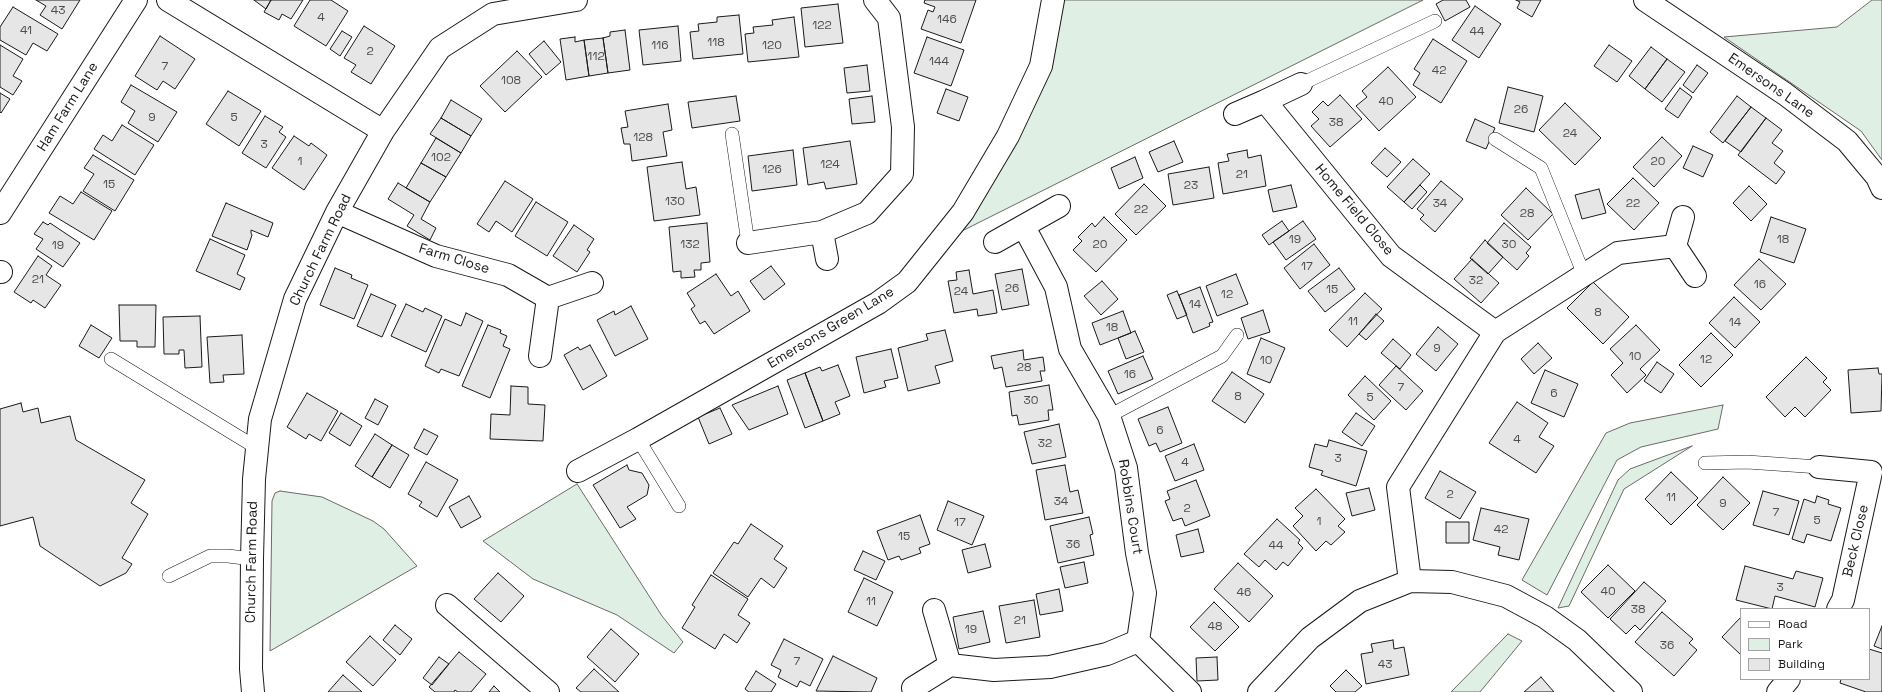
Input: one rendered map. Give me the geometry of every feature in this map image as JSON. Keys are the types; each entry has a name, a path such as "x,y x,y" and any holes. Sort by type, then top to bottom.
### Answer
{"street":[{"name":"Ham Farm Lane","path":"0,213 136,0"},
{"path":"168,0 383,131"},
{"name":"Church Farm Road","path":"253,692 251,669 254,479 260,419 295,299 337,212 383,131 440,48 493,14 576,0"},
{"path":"748,243 822,232 867,213 902,174 903,127 889,18 875,0"},
{"name":"Emersons Green Lane","path":"578,471 638,439 878,303 907,282 963,212 1008,136 1041,66 1053,0"},
{"name":"Emersons Lane","path":"1645,0 1785,94 1846,141 1877,177 1882,188"},
{"path":"1235,114 1301,84"},
{"name":"Home Field Close","path":"1265,101 1391,256 1495,332"},
{"path":"995,242 1059,206"},
{"name":"Farm Close","path":"337,212 436,256 508,275 548,298"},
{"path":"1675,246 1683,217"},
{"name":"Robbins Court","path":"1024,227 1056,287 1070,349 1109,416 1126,468 1137,553 1145,594 1138,641"},
{"path":"822,232 827,259"},
{"path":"1410,581 1398,487 1495,332 1618,253 1675,246"},
{"path":"1675,246 1696,276"},
{"path":"540,356 548,298 592,283"},
{"name":"Beck Close","path":"1818,467 1877,472 1843,600 1839,608"},
{"path":"1259,692 1310,638 1354,605 1360,601 1410,581 1452,582 1506,596 1545,617 1577,640 1631,692"},
{"path":"447,605 548,692"},
{"path":"934,610 950,665"},
{"path":"910,690 950,665 994,670 1050,667 1107,654 1138,641 1190,692"},
{"path":"1778,692 1789,680"}],"lane":[{"path":"1301,84 1435,22"},
{"path":"732,134 748,243"},
{"path":"1495,139 1541,168 1584,275"},
{"path":"1109,416 1222,356 1237,335"},
{"path":"111,359 257,448"},
{"path":"638,439 680,506"},
{"path":"1705,463 1747,462 1818,467"},
{"path":"169,576 210,556 228,556 252,559"}],"green space":[{"path":"1060,0 1423,0 958,233"},
{"path":"1872,0 1882,0 1882,160 1861,131 1724,37 1837,27"},
{"path":"1723,405 1718,429 1641,447 1617,460 1547,595 1522,580 1606,433 1630,423"},
{"path":"1692,446 1624,489 1569,606 1558,608 1618,480 1630,469"},
{"path":"577,484 662,616 683,642 674,653 617,615 533,579 483,541"},
{"path":"280,491 322,497 373,521 384,529 417,566 270,651 272,501 275,493"},
{"path":"1508,634 1522,641 1480,692 1451,692"}],"building":[{"path":"36,0 80,0 62,29 40,15 46,6"},
{"path":"254,0 271,0 266,9"},
{"path":"271,0 303,0 291,19 282,14 279,20 264,12"},
{"path":"310,0 331,0 348,11 326,46 294,26"},
{"path":"925,0 976,0 961,43 921,29 928,10 933,12 935,7 924,3"},
{"path":"1443,0 1466,0 1470,7 1445,21 1436,4"},
{"path":"1516,0 1541,0 1532,17 1517,8 1520,2"},
{"path":"838,4 843,43 805,47 801,8"},
{"path":"1475,6 1501,24 1479,58 1452,40"},
{"path":"13,7 58,34 47,51 33,43 26,55 0,40 0,27"},
{"path":"739,15 743,54 693,59 690,32 699,31 698,24 717,22 717,17"},
{"path":"794,17 799,57 748,62 745,34 754,33 753,27 773,25 772,20"},
{"path":"364,26 395,46 371,84 351,72 356,65 344,58"},
{"path":"678,26 681,61 643,65 639,30"},
{"path":"625,30 630,70 608,73 603,38 610,36 610,32"},
{"path":"342,31 352,37 340,56 330,49"},
{"path":"160,36 195,59 175,89 163,81 157,90 135,76"},
{"path":"575,37 575,42 584,40 589,76 566,80 560,39"},
{"path":"927,37 964,50 951,86 914,73"},
{"path":"603,38 608,73 589,76 584,40"},
{"path":"1433,39 1467,61 1441,103 1413,85 1420,73 1414,69"},
{"path":"544,41 561,62 546,75 529,54"},
{"path":"0,45 23,59 13,76 22,81 13,95 0,87"},
{"path":"1609,45 1632,61 1617,82 1594,66"},
{"path":"1651,47 1667,59 1645,89 1629,76"},
{"path":"517,51 542,77 505,112 480,86"},
{"path":"1667,59 1685,72 1662,102 1645,89"},
{"path":"867,65 870,91 847,93 844,68"},
{"path":"1697,65 1708,73 1693,93 1683,85"},
{"path":"1388,67 1416,97 1379,131 1356,106 1367,97 1362,91"},
{"path":"131,85 177,112 158,142 128,123 135,111 121,102"},
{"path":"1508,87 1543,96 1534,132 1499,123"},
{"path":"1680,88 1692,97 1678,118 1665,109"},
{"path":"946,89 968,97 959,121 937,113"},
{"path":"228,91 261,111 239,146 206,124"},
{"path":"0,93 10,99 1,113 0,112"},
{"path":"1340,95 1362,119 1330,147 1311,126 1319,119 1312,112 1323,101 1328,106"},
{"path":"736,96 740,121 692,128 688,102"},
{"path":"872,96 875,122 852,124 849,99"},
{"path":"1737,96 1751,107 1723,143 1710,132"},
{"path":"451,100 482,119 471,136 441,118"},
{"path":"1565,103 1601,138 1575,165 1539,130"},
{"path":"668,104 672,130 663,132 667,156 632,161 630,144 624,144 621,128 628,127 625,111"},
{"path":"1751,107 1766,118 1741,152 1725,141"},
{"path":"265,116 283,127 279,132 286,137 266,168 242,153"},
{"path":"441,118 471,136 461,153 430,134"},
{"path":"1766,118 1782,130 1772,143 1783,151 1774,163 1785,172 1776,184 1738,155"},
{"path":"1475,119 1495,128 1486,149 1466,141"},
{"path":"122,125 154,145 135,175 94,149 103,135 112,141"},
{"path":"294,136 309,146 311,143 327,155 304,190 272,168"},
{"path":"1662,137 1682,156 1654,187 1633,167"},
{"path":"436,138 461,153 446,177 421,163"},
{"path":"850,141 857,184 826,189 824,182 808,185 803,148"},
{"path":"1174,141 1183,162 1158,172 1149,152"},
{"path":"1693,146 1713,155 1703,177 1683,168"},
{"path":"1385,148 1401,162 1387,177 1371,163"},
{"path":"793,150 797,185 752,191 748,156"},
{"path":"1247,150 1248,158 1261,155 1266,186 1223,194 1218,163 1229,161 1227,154"},
{"path":"93,155 134,180 115,211 83,191 94,174 84,168"},
{"path":"1135,157 1143,178 1119,189 1111,168"},
{"path":"1413,159 1430,174 1404,202 1387,187"},
{"path":"682,162 686,189 696,187 700,215 654,221 647,167"},
{"path":"421,163 446,177 430,202 406,188"},
{"path":"1209,167 1214,198 1173,205 1168,174"},
{"path":"1633,178 1659,203 1634,230 1607,204"},
{"path":"505,181 533,199 512,232 496,221 489,232 477,224"},
{"path":"1441,181 1463,199 1435,232 1420,219 1424,215 1417,209"},
{"path":"398,183 430,202 421,219 436,228 430,240 407,226 414,215 388,199"},
{"path":"1144,184 1166,206 1136,235 1115,214"},
{"path":"1291,185 1297,207 1273,212 1268,190"},
{"path":"1420,185 1427,192 1412,209 1404,202"},
{"path":"1749,186 1767,204 1751,221 1733,203"},
{"path":"1526,188 1553,214 1528,240 1501,215"},
{"path":"1599,189 1606,213 1582,219 1575,195"},
{"path":"81,192 112,211 94,240 49,213 60,196 73,204"},
{"path":"536,202 568,222 547,256 515,236"},
{"path":"226,203 273,223 268,237 251,230 252,235 247,250 212,236"},
{"path":"1104,217 1127,240 1096,272 1073,250 1082,241 1078,237 1092,223 1095,227"},
{"path":"1771,217 1806,229 1794,263 1760,252"},
{"path":"1282,221 1289,231 1269,245 1262,235"},
{"path":"1303,221 1316,239 1286,260 1273,242"},
{"path":"43,222 48,225 50,223 80,243 63,267 36,249 43,239 34,234"},
{"path":"707,223 710,262 701,263 701,270 694,270 695,277 681,278 681,271 673,272 669,227"},
{"path":"1504,223 1531,247 1526,253 1529,256 1517,270 1487,243"},
{"path":"574,225 594,239 587,250 590,252 577,272 553,256"},
{"path":"210,239 245,255 237,274 245,278 240,290 196,271"},
{"path":"1485,240 1503,257 1488,274 1470,258"},
{"path":"1314,244 1330,265 1300,289 1284,268"},
{"path":"38,256 52,266 46,275 61,285 45,308 33,300 31,303 14,292"},
{"path":"1472,259 1499,283 1481,303 1454,279"},
{"path":"1759,259 1786,284 1761,310 1734,285"},
{"path":"771,266 785,284 764,300 750,281"},
{"path":"335,268 352,275 351,278 368,285 354,319 320,305"},
{"path":"1339,268 1355,289 1325,312 1308,291"},
{"path":"1022,269 1029,305 1002,310 995,274"},
{"path":"969,270 973,294 993,290 997,313 978,316 977,309 954,313 948,281 957,280 956,272"},
{"path":"716,274 731,296 738,291 750,311 714,334 705,321 700,324 691,309 695,306 687,293"},
{"path":"1236,274 1248,304 1217,316 1206,286"},
{"path":"1102,281 1118,299 1101,315 1084,296"},
{"path":"1593,282 1629,317 1603,344 1567,308"},
{"path":"1200,287 1213,322 1209,323 1210,326 1193,333 1179,295"},
{"path":"1177,291 1187,315 1177,319 1167,295"},
{"path":"1365,293 1382,309 1347,347 1329,330"},
{"path":"371,294 396,305 382,337 357,326"},
{"path":"1734,297 1760,322 1735,348 1709,323"},
{"path":"406,304 423,312 425,308 442,316 426,352 391,336"},
{"path":"119,305 156,305 155,347 137,347 137,341 120,341"},
{"path":"631,306 648,339 615,356 597,320 614,311 615,315"},
{"path":"1263,310 1270,332 1248,339 1241,318"},
{"path":"1123,311 1131,333 1100,345 1092,323"},
{"path":"466,313 483,321 459,376 441,369 439,373 425,366 445,319 461,326"},
{"path":"1376,314 1384,321 1366,340 1359,334"},
{"path":"200,316 202,367 185,368 184,350 179,350 179,354 164,354 163,317"},
{"path":"91,325 112,338 99,358 79,346"},
{"path":"488,325 501,330 500,333 507,336 503,346 510,349 490,398 462,386"},
{"path":"1636,325 1660,350 1640,369 1646,375 1627,393 1611,375 1623,363 1610,349"},
{"path":"1438,327 1458,344 1436,371 1416,354"},
{"path":"945,330 953,361 935,366 940,383 908,391 898,348 928,340 926,334"},
{"path":"1135,331 1144,352 1126,359 1118,338"},
{"path":"1711,333 1733,355 1701,387 1679,365"},
{"path":"242,335 244,374 223,375 224,382 210,383 207,337"},
{"path":"1261,338 1285,348 1270,383 1247,374"},
{"path":"1393,339 1411,355 1400,369 1381,353"},
{"path":"1538,343 1552,358 1534,374 1521,359"},
{"path":"590,345 607,376 583,390 564,355 578,347 580,350"},
{"path":"891,349 898,378 884,381 886,387 864,393 856,357"},
{"path":"1023,350 1024,360 1043,357 1045,371 1040,371 1042,381 1006,387 1002,367 994,369 991,356"},
{"path":"1143,356 1153,379 1118,394 1108,371"},
{"path":"1806,357 1827,378 1823,382 1831,390 1805,417 1795,407 1785,417 1766,397"},
{"path":"1657,362 1674,374 1661,393 1644,381"},
{"path":"838,365 850,396 835,402 840,414 823,421 805,373 820,367 822,371"},
{"path":"1396,366 1423,391 1406,410 1379,385"},
{"path":"1878,368 1879,374 1882,374 1881,411 1851,413 1848,370"},
{"path":"1545,370 1578,384 1564,417 1531,403"},
{"path":"1232,372 1264,394 1245,423 1212,401"},
{"path":"805,373 823,421 805,428 787,380"},
{"path":"1365,376 1391,401 1374,420 1348,395"},
{"path":"1049,385 1053,410 1048,410 1049,420 1019,425 1017,415 1012,416 1009,392"},
{"path":"511,386 528,387 528,404 545,405 543,441 490,439 491,414 510,415"},
{"path":"778,386 788,414 749,430 732,405"},
{"path":"307,393 338,411 321,441 309,434 306,439 287,427"},
{"path":"375,399 388,406 378,425 365,418"},
{"path":"1517,402 1548,423 1539,437 1554,446 1536,473 1489,443"},
{"path":"21,403 23,412 38,408 41,423 70,416 76,440 145,480 131,503 148,514 122,558 132,564 126,573 100,586 40,546 33,517 0,526 0,409"},
{"path":"1168,407 1182,443 1160,452 1156,443 1149,446 1138,419"},
{"path":"720,408 732,434 709,444 698,417"},
{"path":"341,413 362,426 350,446 329,433"},
{"path":"1356,413 1375,426 1362,446 1342,432"},
{"path":"1059,424 1066,457 1032,464 1024,432"},
{"path":"424,429 438,436 427,455 414,448"},
{"path":"375,434 392,445 372,477 355,466"},
{"path":"1329,440 1367,451 1356,486 1321,475 1323,471 1309,467 1315,444 1327,447"},
{"path":"1194,444 1204,470 1175,481 1165,456"},
{"path":"392,445 409,455 390,488 372,477"},
{"path":"426,462 458,480 437,517 419,506 422,502 408,494"},
{"path":"627,465 629,470 642,473 649,485 647,495 627,507 636,519 620,528 593,485"},
{"path":"1065,465 1070,492 1078,490 1083,513 1045,520 1036,470"},
{"path":"1440,471 1476,492 1460,519 1425,498"},
{"path":"1671,472 1698,498 1671,525 1645,499"},
{"path":"1723,477 1750,503 1723,530 1697,505"},
{"path":"1196,480 1210,516 1185,526 1182,518 1173,521 1165,501 1170,499 1167,491"},
{"path":"1369,488 1375,510 1352,516 1346,493"},
{"path":"1316,489 1345,519 1338,526 1345,532 1331,545 1326,541 1316,551 1293,526 1303,516 1295,508"},
{"path":"1763,491 1799,501 1789,535 1753,525"},
{"path":"469,496 481,517 461,528 449,507"},
{"path":"1817,496 1829,500 1828,504 1841,508 1831,541 1807,534 1804,543 1792,539 1804,499 1815,503"},
{"path":"948,501 984,516 972,545 937,530"},
{"path":"1481,508 1529,519 1519,560 1498,555 1500,547 1473,540"},
{"path":"920,515 930,544 919,548 921,553 901,560 899,556 888,560 877,531"},
{"path":"1089,517 1093,534 1090,535 1094,555 1058,563 1050,526"},
{"path":"1277,519 1300,540 1298,543 1303,548 1288,566 1283,562 1276,570 1265,560 1259,567 1244,554"},
{"path":"1446,522 1469,522 1469,543 1446,543"},
{"path":"751,524 783,546 774,559 787,568 774,588 761,578 748,597 713,573 734,542 738,544"},
{"path":"1198,529 1204,552 1181,557 1176,535"},
{"path":"985,544 991,567 968,573 962,550"},
{"path":"863,551 885,561 876,580 854,570"},
{"path":"1084,562 1088,583 1065,588 1060,567"},
{"path":"1238,563 1273,596 1249,622 1214,589"},
{"path":"1608,565 1635,591 1608,618 1581,592"},
{"path":"1745,566 1793,579 1796,571 1823,578 1815,607 1775,596 1772,608 1736,600"},
{"path":"498,573 524,596 501,622 474,599"},
{"path":"711,575 748,599 738,615 750,623 737,643 724,634 715,649 682,628 695,607 692,605"},
{"path":"864,578 893,592 877,626 848,612"},
{"path":"1644,582 1666,601 1640,630 1635,625 1626,634 1610,619"},
{"path":"1059,589 1063,611 1040,615 1036,594"},
{"path":"1034,600 1040,637 1006,643 999,606"},
{"path":"1214,602 1239,627 1215,651 1190,627"},
{"path":"983,611 990,642 959,649 953,617"},
{"path":"1662,612 1693,639 1689,643 1697,650 1674,676 1635,642"},
{"path":"1740,618 1740,654 1722,637"},
{"path":"395,625 412,639 400,655 383,640"},
{"path":"1882,626 1882,649 1874,646"},
{"path":"611,629 639,654 615,682 587,657"},
{"path":"370,636 396,660 373,686 346,662"},
{"path":"784,639 823,659 810,686 800,681 797,687 778,677 781,670 771,665"},
{"path":"1393,640 1394,649 1404,647 1409,675 1366,684 1361,654 1373,652 1371,644"},
{"path":"1870,649 1882,653 1882,692 1866,692 1840,683 1841,680 1870,680"},
{"path":"459,652 486,674 471,692 458,692 455,690 454,692 435,692 429,687"},
{"path":"833,656 877,678 871,692 816,691"},
{"path":"439,657 449,664 432,685 423,678"},
{"path":"1217,657 1218,680 1197,681 1196,658"},
{"path":"594,669 619,692 581,692 576,688"},
{"path":"1346,670 1362,686 1355,692 1336,692 1330,686"},
{"path":"756,671 776,684 771,692 749,692 745,689"},
{"path":"343,675 362,692 328,692"},
{"path":"1541,677 1554,692 1524,692"},
{"path":"494,686 500,692 489,692"}]}
